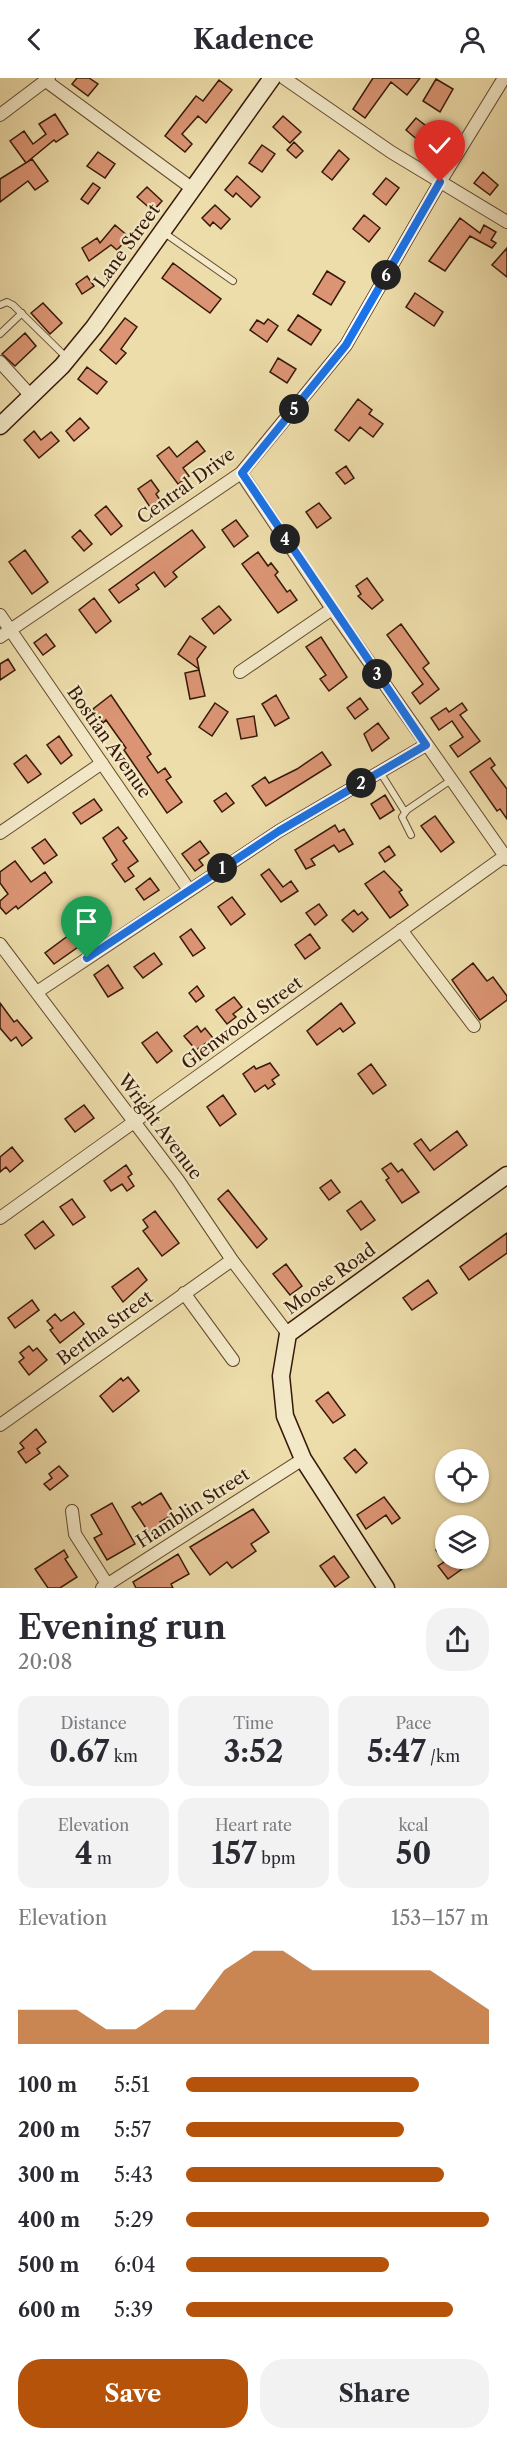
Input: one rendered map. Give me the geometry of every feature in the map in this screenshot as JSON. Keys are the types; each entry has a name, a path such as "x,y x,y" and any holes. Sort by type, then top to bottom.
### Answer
{"street":[{"name":"Lane Street","path":"0,426 68,359 272,78"},
{"path":"284,78 391,152 507,222"},
{"name":"Central Drive","path":"5,634 242,473 346,345 440,182 504,78"},
{"path":"0,115 46,79 193,189"},
{"path":"0,362 31,396"},
{"path":"242,473 332,609 506,858"},
{"path":"240,672 332,609"},
{"name":"Bostian Avenue","path":"0,615 5,634 102,763 189,890"},
{"path":"37,993 279,831 426,745"},
{"path":"0,833 102,763"},
{"name":"Glenwood Street","path":"0,1218 401,930 506,858"},
{"path":"401,930 474,1026"},
{"name":"Wright Avenue","path":"0,944 134,1122 232,1260 288,1334"},
{"name":"Moose Road","path":"386,1588 303,1459 285,1416 280,1376 288,1334 507,1175"},
{"name":"Bertha Street","path":"0,1425 232,1260"},
{"path":"184,1293 233,1360"},
{"name":"Hamblin Street","path":"104,1586 303,1459"},
{"path":"72,1511 75,1534 104,1586"}],"lane":[{"path":"162,231 233,281"},
{"path":"0,305 7,302 22,313 68,359"},
{"path":"0,334 22,313"},
{"path":"380,772 405,812"},
{"path":"411,835 405,828 402,817 405,812 451,780"}],"building":[{"path":"77,78 89,78 98,84 88,96 72,84"},
{"path":"373,78 420,78 407,95 391,82 365,118 353,109"},
{"path":"436,79 453,89 440,112 423,101"},
{"path":"219,80 232,90 206,123 198,116 182,134 192,144 185,152 165,136 196,96 203,101"},
{"path":"55,114 68,134 56,142 54,140 26,163 10,141 24,131 33,144 46,134 39,124"},
{"path":"283,116 301,132 290,143 273,127"},
{"path":"416,118 430,129 420,142 406,130"},
{"path":"294,142 303,151 296,158 287,150"},
{"path":"262,145 275,154 262,172 249,163"},
{"path":"339,150 349,159 332,180 322,172"},
{"path":"98,152 115,164 105,178 87,166"},
{"path":"32,159 48,181 35,190 28,181 0,202 0,179"},
{"path":"483,172 498,185 490,195 474,183"},
{"path":"237,176 260,197 251,207 236,193 233,197 225,190"},
{"path":"386,178 399,188 386,205 373,194"},
{"path":"93,183 100,188 88,204 81,199"},
{"path":"147,187 162,201 153,211 137,197"},
{"path":"215,205 230,219 221,229 213,222 210,226 202,218"},
{"path":"364,215 380,228 369,242 353,229"},
{"path":"460,218 480,233 484,225 496,232 491,240 496,243 492,248 470,236 445,271 429,261"},
{"path":"115,225 129,237 117,250 111,245 89,261 82,248 97,238 100,243"},
{"path":"507,248 507,277 492,265"},
{"path":"173,263 221,299 210,313 162,278"},
{"path":"327,271 345,282 331,305 313,294"},
{"path":"87,276 94,286 82,294 76,284"},
{"path":"415,293 443,312 434,326 406,307"},
{"path":"43,303 62,323 50,334 31,313"},
{"path":"298,315 321,330 311,345 288,330"},
{"path":"125,318 137,327 121,349 126,353 116,364 100,350"},
{"path":"268,319 278,326 267,342 250,330 257,320 264,324"},
{"path":"25,333 36,346 15,366 2,354"},
{"path":"278,358 296,369 287,383 270,372"},
{"path":"87,367 107,382 97,394 78,379"},
{"path":"358,399 372,410 369,414 383,424 373,437 360,427 349,441 335,430"},
{"path":"80,418 89,428 74,441 66,431"},
{"path":"34,431 41,440 51,432 59,441 39,458 24,440"},
{"path":"197,441 205,451 183,468 189,476 178,484 157,456 169,447 177,457"},
{"path":"346,466 354,478 345,484 336,473"},
{"path":"151,480 159,491 156,494 160,500 150,507 138,489"},
{"path":"319,503 331,518 317,528 306,512"},
{"path":"106,506 122,526 111,535 95,515"},
{"path":"236,520 248,536 234,547 222,530"},
{"path":"80,530 92,544 84,551 72,537"},
{"path":"192,530 205,547 173,572 177,577 165,587 154,572 136,585 139,589 119,603 109,590"},
{"path":"25,550 48,582 32,594 9,562"},
{"path":"258,552 268,566 271,563 278,572 275,575 287,592 290,590 297,600 278,613 242,564"},
{"path":"367,578 383,600 372,609 358,596 361,594 356,586"},
{"path":"94,598 111,621 96,633 79,610"},
{"path":"219,606 231,620 214,634 202,619"},
{"path":"401,624 429,663 423,668 439,689 420,704 412,693 423,684 387,635"},
{"path":"46,634 55,646 43,655 34,643"},
{"path":"190,636 206,647 197,659 199,669 178,654"},
{"path":"321,637 347,677 329,691 320,679 326,675 306,647"},
{"path":"8,659 15,670 0,680 0,664"},
{"path":"199,670 205,696 190,699 185,673"},
{"path":"111,695 151,754 147,757 158,773 165,768 171,777 166,780 182,802 167,813 124,750 126,748 106,720 103,723 93,709"},
{"path":"276,695 289,718 275,726 262,704"},
{"path":"360,698 368,709 355,719 347,708"},
{"path":"215,703 228,712 212,736 199,727"},
{"path":"462,703 467,710 460,715 480,741 458,757 450,746 463,737 452,721 439,730 431,718 446,708 449,712"},
{"path":"254,716 257,736 241,739 237,719"},
{"path":"378,723 389,738 372,751 364,734"},
{"path":"59,736 72,755 61,764 47,745"},
{"path":"322,752 331,765 266,806 252,786 265,777 269,783 297,769"},
{"path":"26,755 41,774 28,783 14,764"},
{"path":"490,758 495,765 491,768 507,789 507,819 500,809 497,811 470,772"},
{"path":"226,793 234,803 222,812 214,801"},
{"path":"385,795 394,810 380,819 371,804"},
{"path":"94,799 102,810 81,824 73,813"},
{"path":"435,816 454,842 441,852 421,826"},
{"path":"335,825 339,832 344,829 353,844 339,852 334,845 311,859 315,865 306,869 295,850"},
{"path":"118,827 127,838 123,841 138,861 128,868 134,876 125,882 112,864 117,860 103,838"},
{"path":"45,839 57,855 44,864 32,848"},
{"path":"200,841 209,853 199,860 203,865 195,871 182,854"},
{"path":"389,846 395,855 385,862 379,853"},
{"path":"15,861 31,882 45,872 52,882 18,909 16,906 6,914 0,907 0,901 8,894 0,883 0,872"},
{"path":"269,869 283,887 291,881 298,891 281,902 261,875"},
{"path":"384,871 402,890 399,892 408,905 390,918 365,884"},
{"path":"150,878 159,890 144,900 136,889"},
{"path":"232,897 245,914 231,925 218,907"},
{"path":"319,904 327,915 315,925 306,913"},
{"path":"354,910 358,915 362,912 368,919 353,932 342,920"},
{"path":"191,929 205,948 193,956 180,937"},
{"path":"310,934 320,948 305,959 295,945"},
{"path":"69,935 78,947 54,964 45,953"},
{"path":"154,953 162,964 143,978 134,967"},
{"path":"473,963 487,981 493,977 507,996 507,1000 480,1020 452,980"},
{"path":"108,965 123,988 108,997 94,975"},
{"path":"197,986 204,996 196,1002 189,993"},
{"path":"234,997 242,1007 233,1014 236,1017 227,1024 216,1010"},
{"path":"0,1003 14,1022 17,1020 32,1038 22,1046 16,1037 11,1041 0,1028"},
{"path":"341,1003 355,1023 343,1032 340,1028 317,1045 307,1031"},
{"path":"197,1026 201,1032 205,1028 213,1038 196,1050 184,1036"},
{"path":"157,1032 172,1051 157,1063 142,1043"},
{"path":"270,1063 279,1075 272,1080 275,1084 268,1089 265,1085 255,1092 243,1074 254,1066 256,1069"},
{"path":"371,1064 386,1085 373,1094 358,1074"},
{"path":"223,1095 236,1114 220,1126 207,1107"},
{"path":"84,1105 94,1118 75,1132 65,1119"},
{"path":"457,1131 467,1145 434,1170 414,1144 421,1139 430,1151"},
{"path":"12,1147 23,1161 10,1172 6,1167 0,1172 0,1157"},
{"path":"391,1163 398,1172 402,1169 419,1192 402,1203 386,1180 389,1178 382,1169"},
{"path":"126,1165 132,1174 128,1177 134,1186 127,1191 122,1184 111,1191 104,1181"},
{"path":"331,1180 340,1192 329,1200 320,1188"},
{"path":"228,1190 267,1239 257,1248 218,1199"},
{"path":"72,1199 85,1217 73,1225 60,1207"},
{"path":"361,1201 375,1220 361,1230 347,1211"},
{"path":"155,1211 179,1243 162,1256 143,1231 148,1227 143,1220"},
{"path":"43,1221 54,1235 35,1249 25,1235"},
{"path":"507,1233 507,1253 469,1280 460,1267"},
{"path":"286,1264 302,1286 290,1295 273,1274"},
{"path":"138,1268 147,1280 123,1302 112,1287"},
{"path":"428,1280 437,1293 412,1310 403,1298"},
{"path":"32,1300 39,1310 15,1328 8,1318"},
{"path":"74,1312 84,1324 60,1343 50,1330 53,1328 47,1321 55,1314 61,1321"},
{"path":"29,1346 33,1351 37,1348 47,1360 29,1375 19,1362 24,1358 20,1353"},
{"path":"128,1377 139,1391 113,1412 100,1396 121,1378 123,1381"},
{"path":"328,1392 345,1415 333,1423 316,1401"},
{"path":"36,1429 46,1442 37,1449 40,1453 26,1463 18,1452 24,1448 20,1443"},
{"path":"355,1449 367,1463 356,1473 344,1458"},
{"path":"59,1466 68,1476 50,1490 44,1484 52,1478 49,1474"},
{"path":"161,1493 174,1514 160,1522 164,1530 153,1539 132,1507 140,1502 142,1505"},
{"path":"384,1497 400,1518 392,1524 386,1515 366,1529 357,1515"},
{"path":"112,1503 135,1544 107,1560 94,1538 102,1534 91,1515"},
{"path":"253,1509 269,1532 251,1544 256,1551 232,1568 227,1562 210,1575 190,1547"},
{"path":"64,1550 68,1557 65,1559 77,1577 60,1588 48,1588 35,1569"},
{"path":"178,1554 189,1574 171,1584 173,1588 136,1588 133,1582"},
{"path":"334,1556 349,1577 335,1587 320,1566"},
{"path":"440,1569 462,1569 448,1579"}],"route":[{"path":"87,958 279,831 426,745 242,473 346,345 440,182"}]}
